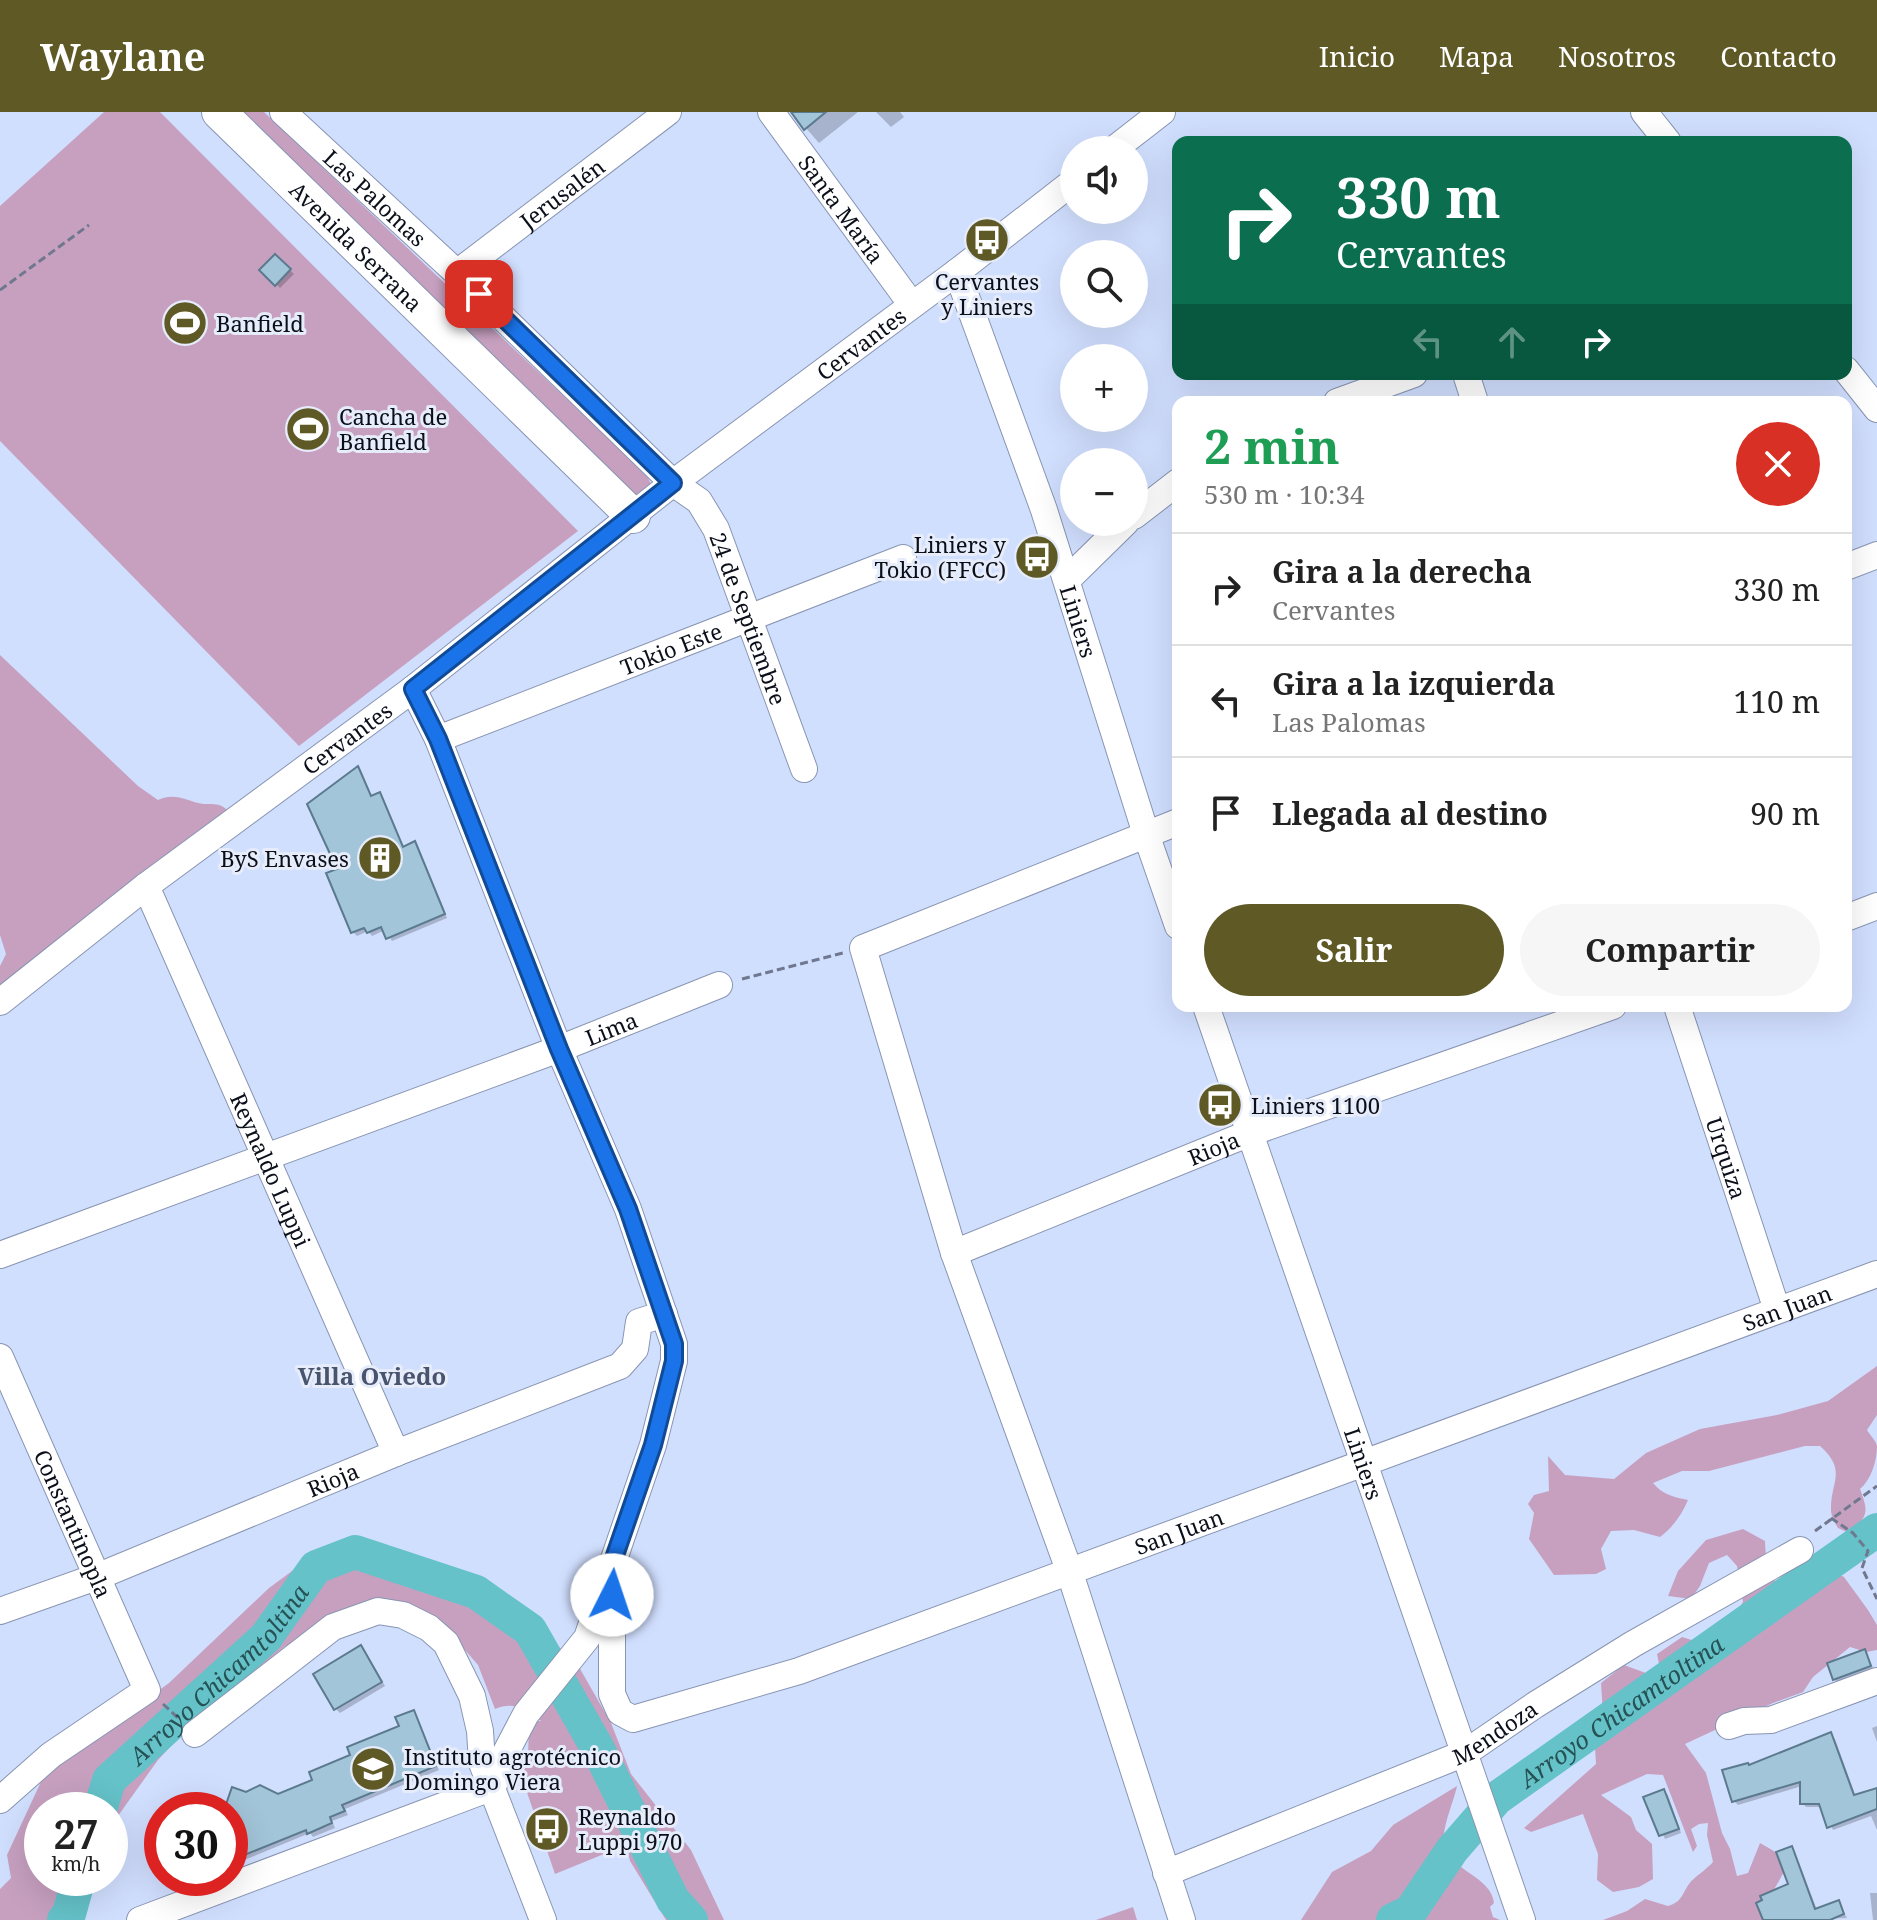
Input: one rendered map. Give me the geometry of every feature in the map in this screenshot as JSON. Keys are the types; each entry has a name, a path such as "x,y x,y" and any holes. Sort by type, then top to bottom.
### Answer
{"main road":[{"name":"Avenida Serrana","path":"219,112 633,516"}],"street":[{"name":"Las Palomas","path":"283,112 457,273 673,483"},
{"name":"Jerusalén","path":"457,273 668,112"},
{"name":"Santa María","path":"771,112 912,305"},
{"path":"1131,136 1162,112"},
{"path":"1644,112 1663,136"},
{"name":"Cervantes","path":"0,1002 146,886 413,689 673,483 1060,192"},
{"name":"Liniers","path":"957,272 1044,510 1172,909"},
{"path":"1852,377 1876,405"},
{"path":"1354,396 1398,380"},
{"name":"24 de Septiembre","path":"673,483 699,501 709,515 804,769"},
{"path":"1148,505 1172,487"},
{"path":"1067,580 1112,536"},
{"path":"1852,565 1877,555"},
{"name":"Tokio Este","path":"438,739 903,558"},
{"path":"140,1920 198,1910 493,1787 505,1754 526,1714 587,1638 653,1445 674,1361 674,1344 652,1318 628,1209 559,1049 438,739 413,689"},
{"path":"1172,824 863,948 954,1253 1069,1570 1182,1920"},
{"name":"Reynaldo Luppi","path":"146,886 396,1453"},
{"path":"1852,916 1877,906"},
{"name":"Lima","path":"0,1255 559,1049 719,985"},
{"name":"Liniers","path":"1208,1012 1522,1920"},
{"name":"Rioja","path":"954,1253 1250,1133 1596,1012"},
{"name":"Urquiza","path":"1679,1012 1777,1310"},
{"name":"San Juan","path":"612,1564 612,1694 620,1712 633,1719 799,1671 1877,1274"},
{"name":"Rioja","path":"0,1611 99,1576 396,1453 620,1366 635,1349 652,1318"},
{"name":"Constantinopla","path":"0,1357 147,1690"},
{"name":"Mendoza","path":"1166,1873 1469,1765 1535,1705 1633,1644 1800,1550"},
{"path":"195,1734 333,1627 378,1611 403,1615 429,1628 446,1643 472,1696 480,1731 482,1763 543,1920"},
{"path":"1729,1726 1744,1721 1771,1720 1877,1681"},
{"path":"0,1800 51,1755 147,1690"}],"path":[{"path":"0,290 89,225"},
{"path":"719,985 863,948"},
{"path":"1800,1550 1813,1533 1831,1518 1877,1486"},
{"path":"1831,1518 1853,1533 1868,1551 1862,1568 1877,1599"},
{"path":"147,1690 195,1734"}],"shaded area":[{"name":"Banfield","path":"104,112 160,112 578,531 299,746 0,441 0,206"},
{"path":"234,112 264,112 646,474 652,486 638,499"},
{"path":"0,655 138,786 158,800 178,797 218,805 229,812 0,995 0,966 6,954 0,935"},
{"path":"1877,1366 1877,1415 1867,1430 1877,1446 1876,1458 1870,1475 1860,1489 1865,1514 1849,1533 1838,1528 1832,1515 1831,1500 1836,1477 1833,1463 1820,1446 1805,1446 1709,1471 1682,1471 1653,1483 1668,1494 1688,1500 1679,1516 1660,1537 1634,1530 1611,1531 1601,1549 1606,1569 1596,1574 1554,1575 1529,1539 1534,1513 1528,1504 1534,1495 1549,1491 1548,1456 1565,1475 1614,1479 1646,1453 1700,1429 1777,1415 1828,1401"},
{"path":"1743,1529 1765,1541 1768,1568 1783,1589 1823,1566 1844,1577 1877,1625 1877,1650 1866,1652 1850,1647 1813,1677 1803,1692 1685,1744 1706,1773 1737,1876 1748,1873 1760,1843 1783,1860 1784,1870 1771,1896 1767,1920 1603,1920 1627,1911 1645,1899 1668,1906 1679,1900 1691,1881 1713,1862 1707,1835 1708,1823 1691,1829 1697,1846 1693,1852 1663,1775 1647,1774 1601,1795 1631,1817 1636,1830 1652,1844 1653,1879 1639,1887 1613,1892 1597,1880 1598,1854 1583,1814 1531,1832 1524,1828 1596,1764 1595,1748 1604,1730 1601,1683 1624,1665 1654,1676 1661,1674 1657,1654 1682,1637 1708,1645 1727,1630 1743,1602 1737,1566 1727,1555 1709,1563 1691,1599 1668,1596 1678,1571 1706,1540"},
{"path":"370,1543 411,1554 487,1587 554,1642 579,1667 611,1723 631,1774 691,1850 724,1920 666,1920 630,1861 626,1845 555,1874 522,1778 528,1758 529,1721 541,1721 519,1708 508,1706 495,1709 478,1665 452,1635 354,1608 284,1647 201,1714 158,1760 128,1802 128,1792 36,1792 45,1773 169,1683 269,1588 322,1549"},
{"path":"1457,1786 1446,1822 1444,1842 1447,1852 1486,1886 1494,1903 1490,1907 1493,1917 1500,1920 1301,1920 1332,1872 1371,1851 1393,1825"},
{"path":"24,1818 24,1896 83,1896 79,1920 0,1920 0,1889 11,1878 7,1855"},
{"path":"1133,1907 1137,1920 1096,1920"}],"building":[{"path":"791,112 826,112 804,130"},
{"path":"275,254 291,269 275,286 259,270"},
{"name":"ByS Envases","path":"358,766 371,796 380,792 403,847 415,841 445,914 386,939 381,927 367,933 364,928 351,933 326,873 337,869 307,804"},
{"path":"361,1645 382,1682 334,1710 313,1674"},
{"path":"1865,1649 1871,1666 1833,1680 1827,1663"},
{"name":"Instituto agrotécnico Domingo Viera","path":"414,1710 436,1766 342,1805 345,1811 330,1817 332,1823 248,1854 246,1792 260,1785 278,1794 312,1780 309,1772 350,1755 347,1747 399,1726 395,1717"},
{"path":"1831,1732 1854,1795 1877,1788 1877,1809 1827,1828 1819,1804 1800,1804 1800,1782 1732,1802 1722,1770 1749,1765"},
{"path":"1664,1789 1679,1829 1659,1836 1643,1797"},
{"path":"1792,1846 1815,1909 1839,1900 1844,1914 1830,1920 1763,1920 1756,1903 1762,1900 1760,1896 1788,1884 1776,1852"}],"waterway":[{"name":"Arroyo Chicamtoltina","path":"1393,1920 1410,1912 1452,1850 1497,1798 1877,1530"},
{"name":"Arroyo Chicamtoltina","path":"105,1792 109,1780 266,1637 316,1567 355,1552 476,1592 530,1630 598,1749 673,1900 691,1920"},
{"name":"Arroyo Chicamtoltina","path":"64,1920 74,1896"}],"place":[{"name":"Cervantes y Liniers","path":"987,240"},
{"name":"Banfield","path":"185,323"},
{"name":"Cancha de Banfield","path":"308,429"},
{"name":"Liniers y Tokio (FFCC)","path":"1037,557"},
{"name":"ByS Envases","path":"380,858"},
{"name":"Liniers 1100","path":"1220,1105"},
{"name":"Instituto agrotécnico Domingo Viera","path":"373,1769"},
{"name":"Reynaldo Luppi 970","path":"547,1829"}],"district":[{"name":"Villa Oviedo","path":"372,1375"}],"route":[{"path":"479,294 673,483 413,689 438,739 559,1049 628,1209 674,1344 674,1361 653,1445 612,1564 612,1595"}]}
